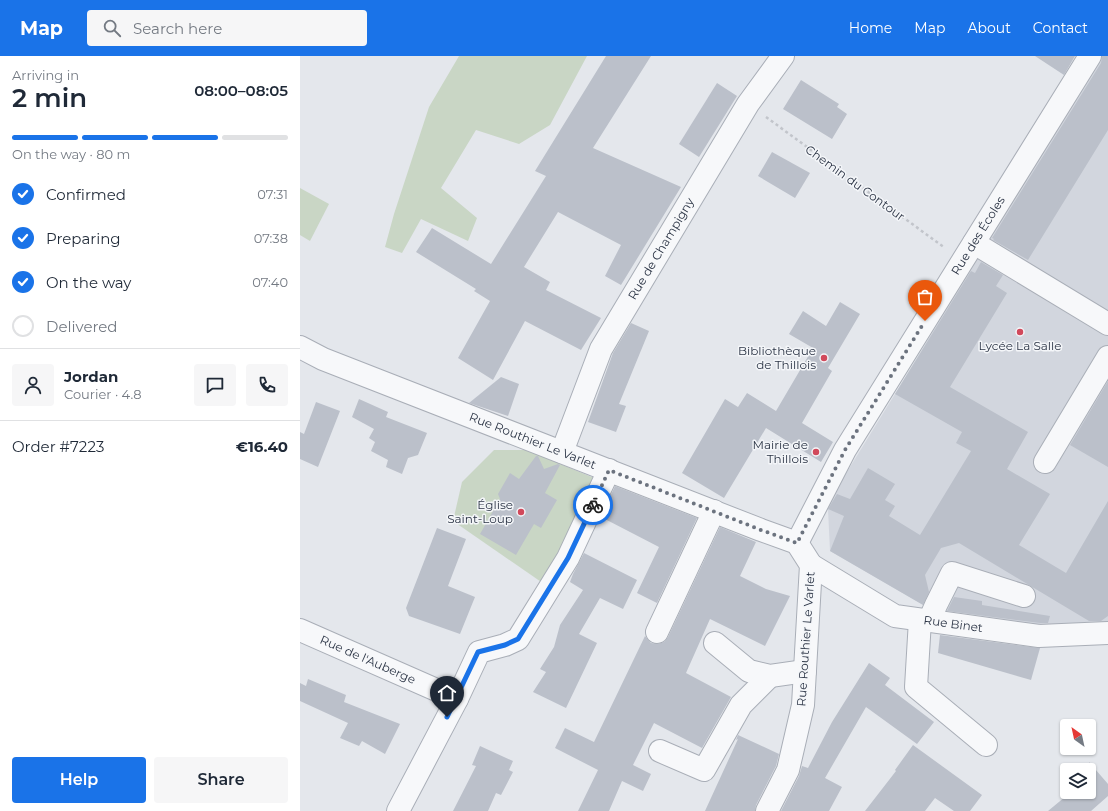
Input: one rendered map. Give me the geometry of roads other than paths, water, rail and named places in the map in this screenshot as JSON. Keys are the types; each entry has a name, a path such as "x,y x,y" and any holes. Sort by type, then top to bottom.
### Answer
{"street":[{"name":"Rue de Champigny","path":"562,452 601,349 748,104 783,56"},
{"name":"Rue des Écoles","path":"797,543 845,450 1090,56"},
{"path":"973,244 1108,324"},
{"name":"Rue Routhier Le Varlet","path":"300,347 322,359 797,543 811,565 803,705 788,770 767,811"},
{"path":"1045,462 1108,357"},
{"path":"398,811 457,699 478,652 505,645 518,639 568,558 609,470"},
{"path":"657,632 714,512"},
{"name":"Rue Binet","path":"811,565 895,616 1039,636 1108,633"},
{"path":"986,745 916,687 925,620 936,604 952,573 1024,596"},
{"name":"Rue de l'Auberge","path":"300,630 457,699"},
{"path":"715,643 749,671 770,676 805,671"},
{"path":"660,751 704,770 741,705 770,676"}],"place":[{"name":"Lycée La Salle","path":"1020,332"},
{"name":"Bibliothèque de Thillois","path":"824,358"},
{"name":"Mairie de Thillois","path":"816,452"},
{"name":"Église Saint-Loup","path":"521,512"}]}
